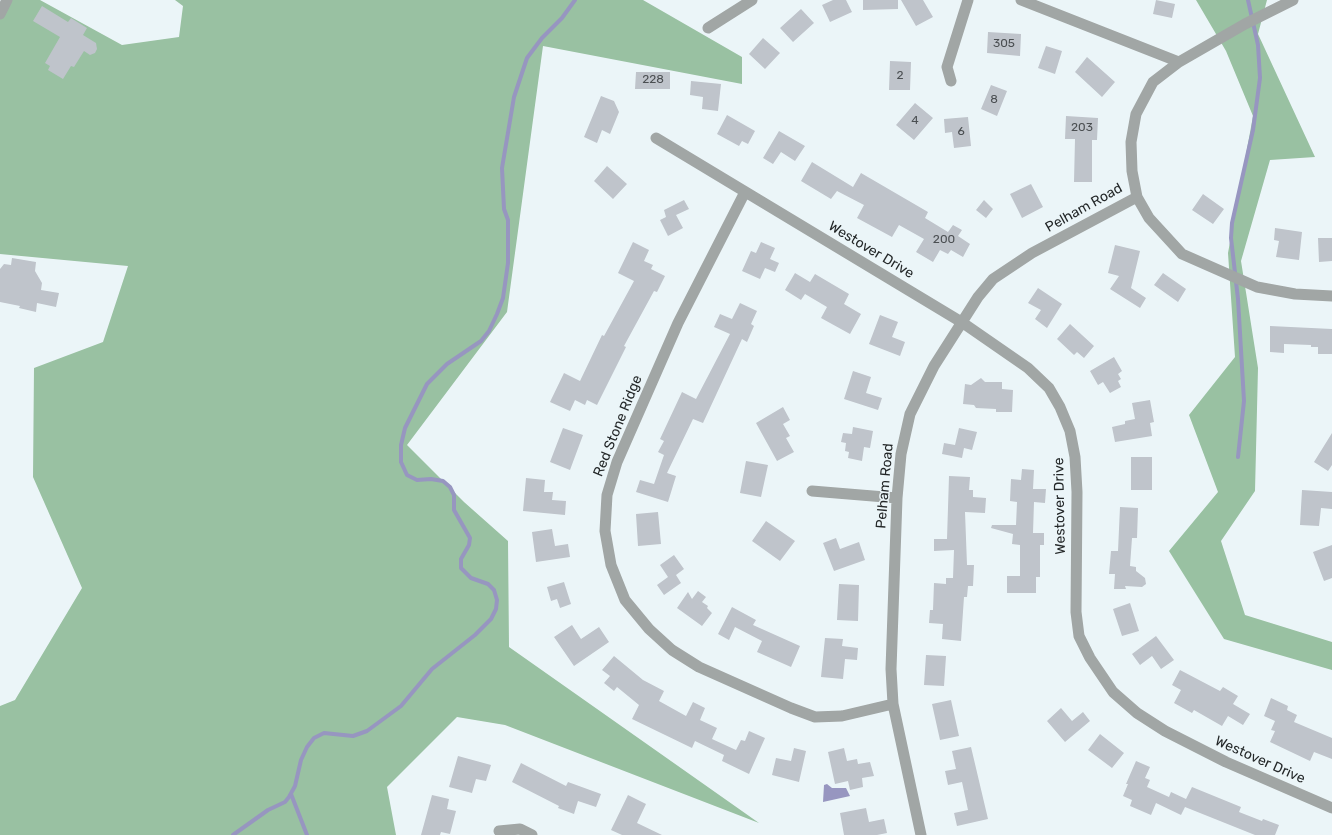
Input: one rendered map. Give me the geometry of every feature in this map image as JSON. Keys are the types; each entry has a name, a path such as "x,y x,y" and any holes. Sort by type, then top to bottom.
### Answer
{"street":[{"path":"0,14 8,0"},
{"path":"708,28 752,0"},
{"path":"951,81 947,67 968,0"},
{"path":"1021,0 1179,62"},
{"path":"1293,0 1245,24 1179,62 1153,82 1136,114 1131,142 1132,171 1137,196 1149,218 1182,254 1257,287 1295,294 1332,296"},
{"name":"Westover Drive","path":"656,138 963,323 1028,368 1048,388 1070,431 1075,457 1077,492 1076,612 1079,636 1090,658 1113,692 1137,714 1165,731 1226,762 1332,808"},
{"name":"Red Stone Ridge","path":"745,192 678,323 617,462 607,495 605,531 611,565 625,600 649,630 672,650 699,667 790,708 815,717 842,716 893,704"},
{"name":"Pelham Road","path":"921,835 893,704 891,669 897,498 901,454 910,414 934,366 963,323 978,297 993,279 1032,253 1137,196"},
{"path":"812,491 897,498"},
{"path":"499,831 520,829 532,835"}],"green space":[{"path":"5,0 40,0 122,45 179,37 183,6 175,0 643,0 742,57 742,84 543,46 507,312 407,445 464,502 508,541 509,647 759,823 505,725 457,717 387,787 396,835 0,835 0,706 15,700 82,588 33,477 34,368 103,342 128,266 0,254 0,8"},
{"path":"1196,0 1267,0 1258,34 1315,157 1270,160 1241,261 1258,368 1255,491 1221,541 1245,615 1332,642 1332,670 1224,639 1169,551 1218,492 1189,415 1235,357 1228,253 1253,116 1226,51"}],"water":[{"path":"827,784 832,788 846,788 850,796 823,802 824,785"}],"building":[{"path":"833,0 846,0 852,12 830,22 822,5"},
{"path":"863,0 898,0 898,9 863,10"},
{"path":"901,0 923,0 933,17 916,26"},
{"path":"1156,0 1175,4 1172,18 1153,14"},
{"path":"42,6 68,22 71,18 87,28 83,35 96,43 97,49 95,53 90,55 84,51 74,67 71,66 63,79 48,70 50,66 45,63 60,37 33,21"},
{"path":"801,9 814,23 793,42 780,28"},
{"path":"988,32 1021,34 1020,56 987,53"},
{"path":"763,38 780,53 765,69 749,54"},
{"path":"1046,46 1062,51 1055,74 1038,68"},
{"path":"1087,57 1115,82 1102,97 1075,72"},
{"path":"890,61 911,62 910,90 889,90"},
{"path":"636,72 670,72 670,89 635,89"},
{"path":"691,81 721,84 718,111 702,109 703,97 690,95"},
{"path":"991,85 1007,91 997,116 981,109"},
{"path":"601,96 614,101 619,112 610,134 602,130 597,143 584,137"},
{"path":"915,103 933,118 914,140 896,125"},
{"path":"727,115 755,131 748,144 742,141 739,146 717,134"},
{"path":"1066,116 1098,118 1097,140 1092,140 1092,182 1074,182 1075,139 1065,139"},
{"path":"968,117 971,146 954,148 952,132 945,133 944,119"},
{"path":"779,131 805,146 795,161 781,152 773,164 763,158"},
{"path":"812,162 853,187 861,173 928,212 925,218 948,232 953,225 962,230 958,236 970,244 963,257 951,250 948,254 940,250 933,262 916,252 924,239 899,225 892,237 857,218 864,205 837,191 831,199 801,181"},
{"path":"607,166 627,184 613,199 594,181"},
{"path":"1031,184 1043,207 1022,218 1010,194"},
{"path":"1203,194 1224,209 1213,224 1192,210"},
{"path":"684,200 689,209 676,215 683,228 668,236 660,220 666,217 664,210"},
{"path":"984,200 993,209 986,218 976,210"},
{"path":"1275,228 1302,232 1299,260 1276,257 1279,241 1274,240"},
{"path":"1318,238 1332,238 1332,261 1319,262"},
{"path":"633,242 649,250 644,261 653,265 651,269 665,276 657,292 654,291 624,346 626,347 597,405 587,400 585,405 575,400 570,411 550,402 564,373 580,381 602,335 604,336 634,281 618,273"},
{"path":"761,242 775,248 770,259 779,263 775,272 765,268 760,279 742,271 751,251 756,253"},
{"path":"1115,245 1140,251 1131,288 1146,298 1140,308 1110,289 1119,276 1108,273"},
{"path":"12,258 36,262 35,271 42,283 41,290 59,293 56,307 37,303 36,312 19,308 20,306 0,302 0,269 4,264 11,265"},
{"path":"795,273 810,282 815,274 849,294 844,304 861,314 850,334 821,318 827,307 805,294 801,300 785,290"},
{"path":"1163,273 1186,289 1178,302 1154,285"},
{"path":"1038,288 1062,304 1047,328 1035,319 1041,310 1028,303"},
{"path":"740,303 757,311 751,324 754,326 747,342 742,339 703,423 693,419 667,473 676,476 668,502 636,492 640,480 654,484 664,455 658,452 664,441 660,439 682,392 696,399 730,334 714,327 720,314 732,319"},
{"path":"880,315 898,322 892,337 905,342 900,356 869,344"},
{"path":"1070,324 1094,346 1084,358 1077,352 1074,355 1057,339"},
{"path":"1270,326 1332,329 1332,354 1318,354 1318,347 1311,347 1311,345 1284,344 1284,353 1270,352"},
{"path":"1114,357 1122,371 1118,374 1121,379 1118,381 1121,387 1110,393 1103,382 1098,385 1090,371"},
{"path":"853,371 871,377 866,393 882,398 878,410 844,399"},
{"path":"981,378 985,382 1002,382 1002,389 1013,390 1012,412 996,412 996,409 976,408 974,405 963,404 965,384 971,385"},
{"path":"1150,400 1154,422 1150,423 1152,436 1115,442 1112,427 1125,424 1125,421 1135,419 1132,403"},
{"path":"783,407 790,420 783,424 790,436 786,438 794,452 777,461 756,423"},
{"path":"853,427 873,431 870,448 864,447 862,461 848,458 849,452 845,451 846,443 841,442 843,433 852,434"},
{"path":"563,428 583,435 570,470 550,462"},
{"path":"959,428 977,432 972,450 964,448 962,458 942,454 944,443 955,445"},
{"path":"1332,433 1332,465 1328,471 1314,462"},
{"path":"1131,457 1152,457 1152,490 1131,490"},
{"path":"746,461 768,465 761,497 740,493"},
{"path":"1022,469 1034,470 1033,489 1046,489 1045,503 1034,502 1033,533 1044,533 1044,545 1040,545 1040,577 1036,577 1036,593 1007,593 1007,576 1020,576 1020,545 1012,544 1013,534 991,528 992,525 1016,525 1017,502 1010,501 1011,479 1021,480"},
{"path":"949,476 970,477 969,490 973,490 973,497 986,498 985,513 965,512 967,565 974,565 973,586 968,586 967,597 964,597 961,641 942,639 943,624 929,623 930,610 933,610 934,583 946,584 946,578 953,578 954,550 934,551 934,539 947,539"},
{"path":"526,478 545,480 544,492 553,492 552,500 566,501 565,515 523,511"},
{"path":"1302,490 1332,492 1332,509 1321,508 1319,526 1300,525"},
{"path":"1120,507 1138,508 1137,538 1132,538 1130,566 1136,567 1136,571 1145,578 1146,584 1142,587 1125,586 1126,589 1114,589 1115,574 1109,574 1111,551 1118,551"},
{"path":"658,512 661,544 638,546 636,514"},
{"path":"766,521 795,541 780,561 752,541"},
{"path":"552,529 555,546 568,544 570,557 536,562 532,532"},
{"path":"836,538 840,549 859,542 865,560 834,571 823,543"},
{"path":"1332,545 1332,578 1324,581 1313,552"},
{"path":"674,555 684,569 676,575 681,583 664,595 657,585 668,577 660,565"},
{"path":"564,582 571,604 560,608 557,599 551,601 547,587"},
{"path":"839,584 859,585 858,621 837,620"},
{"path":"698,591 706,597 702,602 708,606 707,608 712,613 702,626 677,608 688,592 692,599"},
{"path":"1130,603 1139,631 1122,636 1113,609"},
{"path":"732,607 756,620 753,625 800,646 791,667 757,652 762,641 735,627 729,640 718,634"},
{"path":"572,625 581,639 599,627 609,642 574,666 554,637"},
{"path":"1156,636 1174,660 1161,669 1152,656 1140,665 1132,654"},
{"path":"825,638 843,639 842,646 858,648 857,660 845,659 843,679 821,677"},
{"path":"926,655 946,656 944,686 924,685"},
{"path":"614,656 643,680 664,691 659,701 686,716 693,702 705,708 700,720 717,728 712,739 736,750 741,740 745,741 749,731 765,738 749,774 722,761 724,755 695,741 692,748 632,719 639,705 617,687 614,691 604,683 610,676 602,670"},
{"path":"1180,670 1220,691 1223,687 1238,696 1233,704 1250,714 1243,725 1228,716 1222,726 1194,710 1192,713 1174,703 1181,690 1172,685"},
{"path":"1271,698 1288,706 1287,710 1297,715 1294,722 1332,738 1332,759 1314,752 1310,761 1270,742 1275,731 1271,730 1275,721 1264,716"},
{"path":"951,700 959,736 940,740 932,704"},
{"path":"1061,708 1072,721 1083,712 1090,721 1065,742 1047,721"},
{"path":"1100,734 1124,753 1112,768 1088,750"},
{"path":"971,747 988,819 957,826 954,813 968,810 962,782 948,785 945,771 956,769 952,751"},
{"path":"794,748 806,751 799,782 772,775 776,758 791,761"},
{"path":"844,748 847,761 857,759 858,764 870,762 874,776 862,778 863,787 850,790 848,781 835,784 828,752"},
{"path":"458,756 491,765 486,781 476,779 472,793 449,787"},
{"path":"1136,761 1150,767 1145,778 1150,780 1147,787 1169,797 1171,792 1186,799 1192,787 1241,807 1239,812 1262,821 1263,819 1279,825 1275,835 1255,835 1185,807 1181,815 1156,803 1151,815 1130,806 1132,800 1123,796 1128,784 1126,784"},
{"path":"521,763 566,786 568,782 601,794 596,807 578,801 574,814 558,808 559,806 512,782"},
{"path":"432,795 449,799 447,809 456,811 450,834 441,832 440,835 421,835"},
{"path":"628,795 646,804 637,823 662,835 622,835 611,830"},
{"path":"866,808 869,822 884,819 887,833 877,835 844,835 840,813"}],"waterway":[{"path":"233,835 268,810 285,802 295,786 301,760 307,747 314,738 324,733 353,736 367,731 401,706 432,669 475,635 491,619 496,609 497,600 494,590 488,584 471,578 461,568 461,559 469,545 470,538 454,510 454,495 450,487 443,481 431,479 417,480 407,475 401,462 401,445 405,428 427,384 447,364 481,341 489,331 497,314 503,298 508,263 508,220 504,209 502,168 514,97 527,58 542,38 562,18 575,0"},
{"path":"1238,457 1244,401 1238,299 1231,238 1232,223 1253,130 1260,78 1258,45 1248,0"},
{"path":"291,794 307,835"}]}
